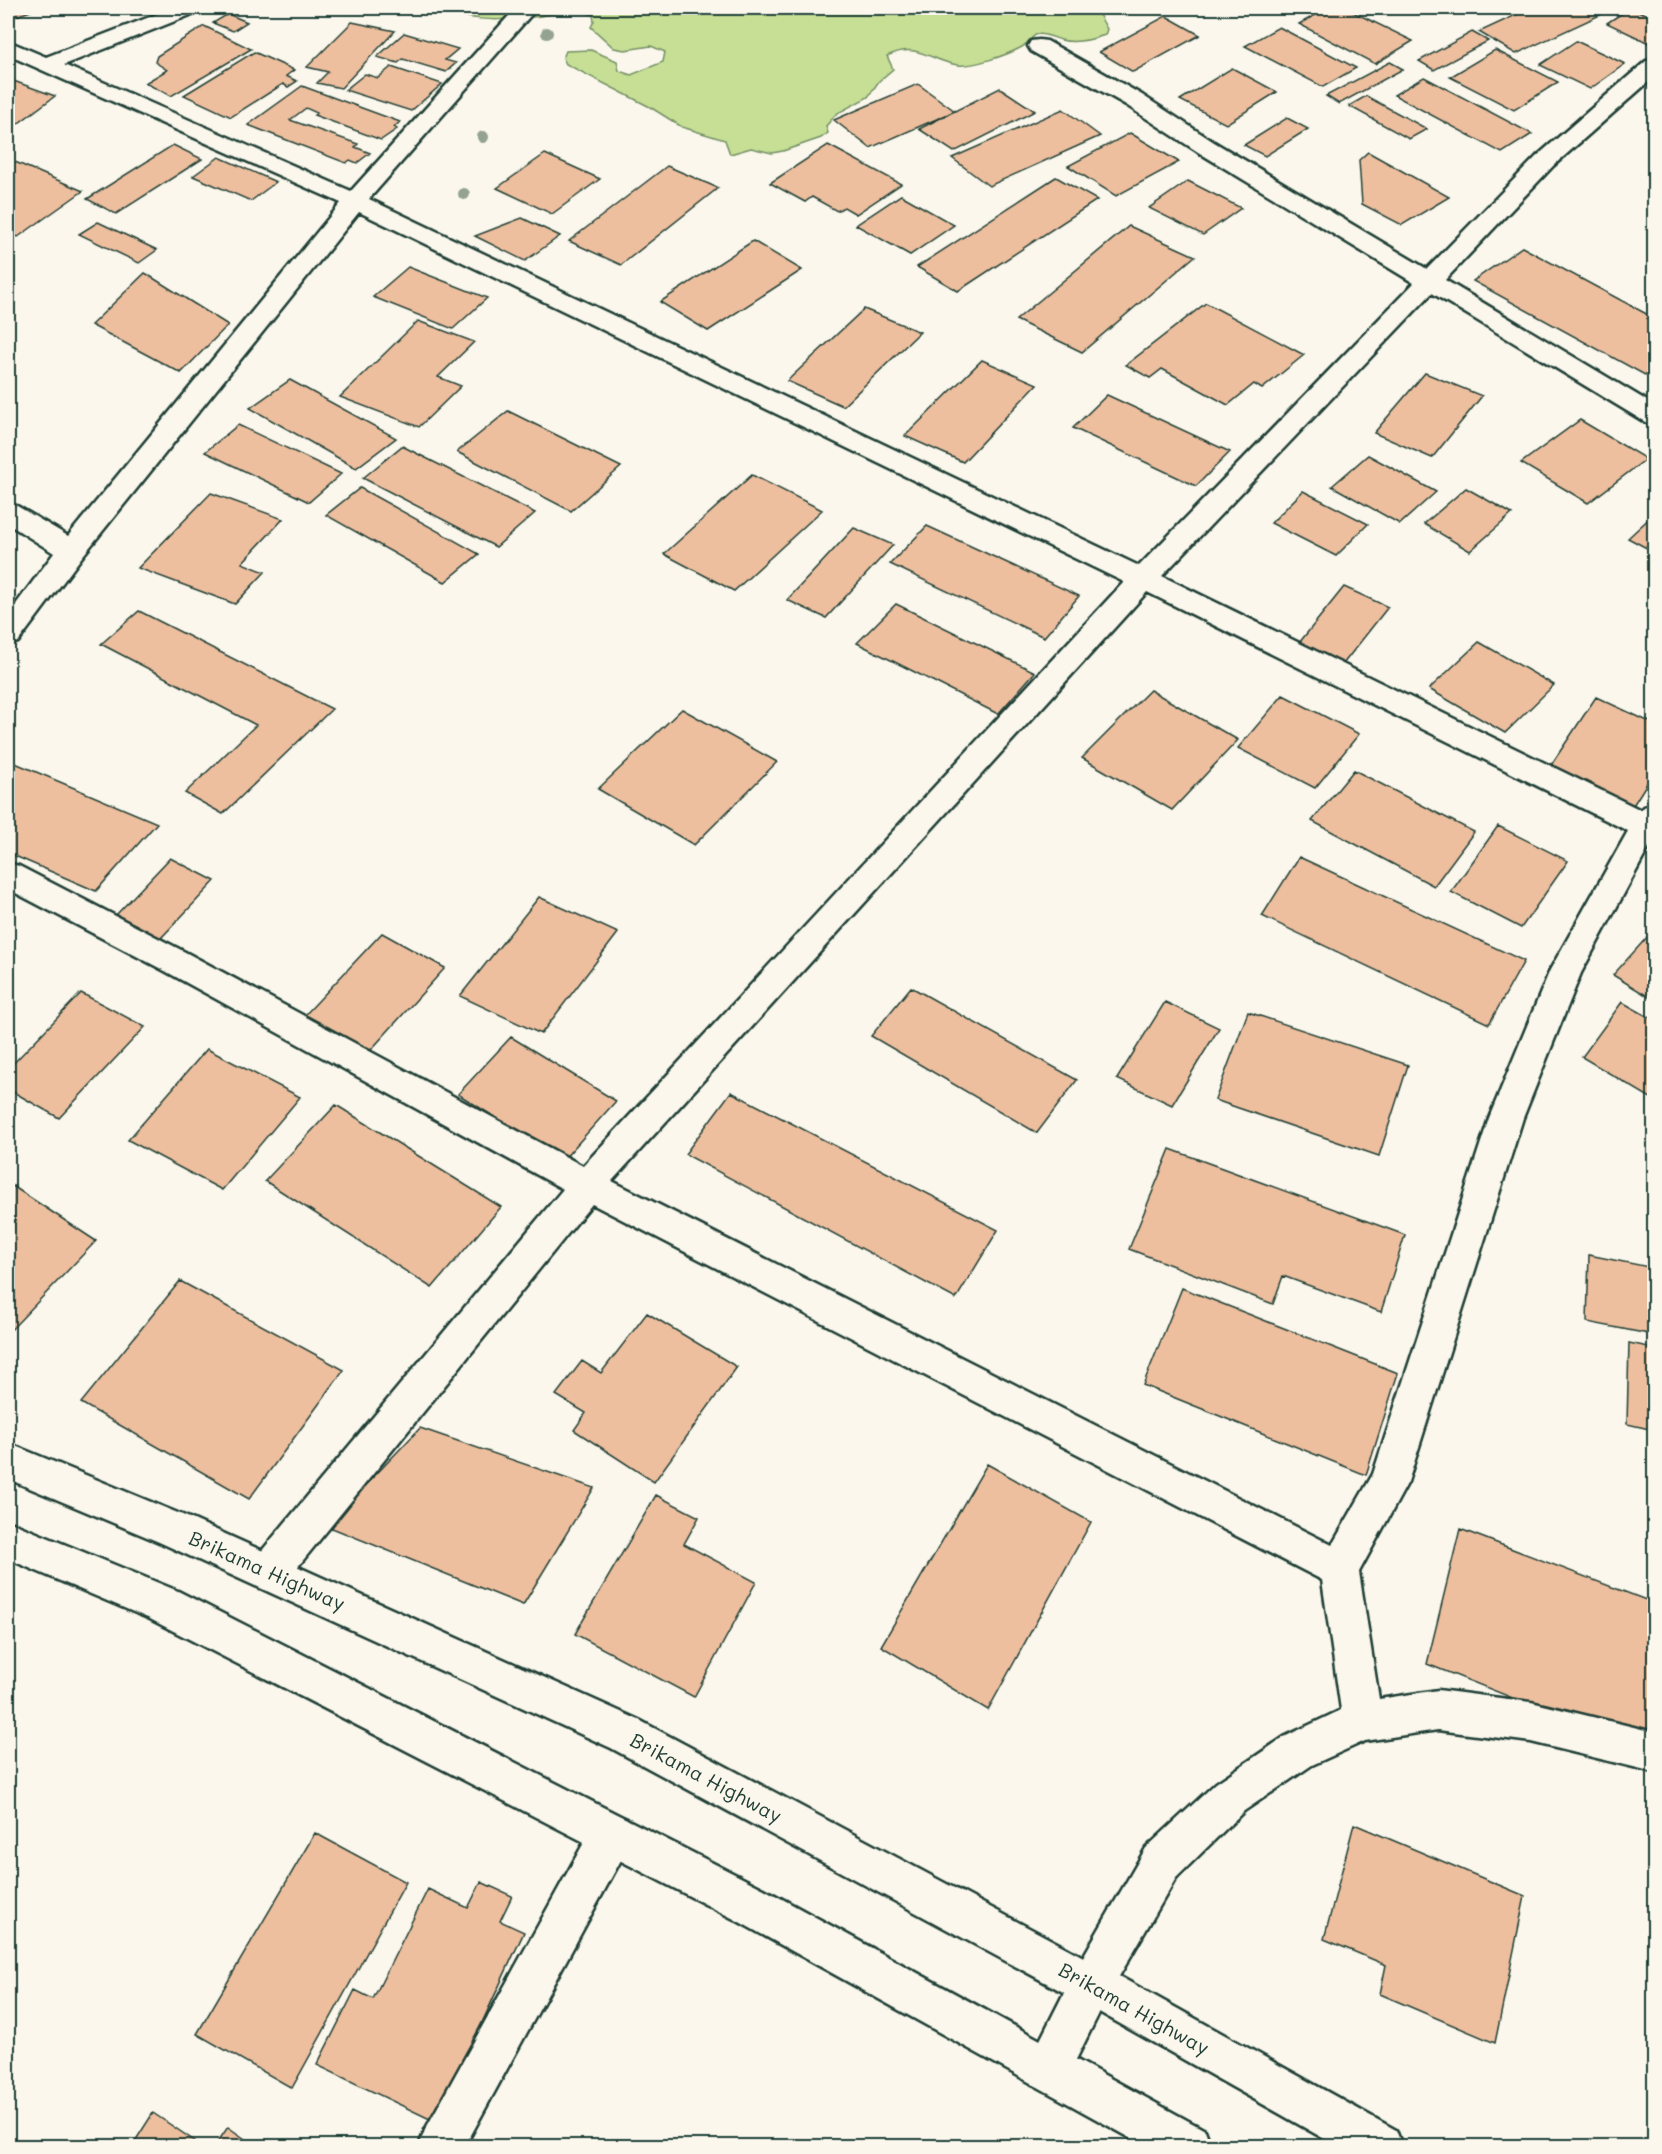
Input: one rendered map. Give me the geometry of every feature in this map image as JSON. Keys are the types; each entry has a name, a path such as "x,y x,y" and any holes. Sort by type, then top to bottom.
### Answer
{"main road":[{"path":"45,65 191,8"},
{"path":"8,635 71,551 355,201 527,8"},
{"path":"1039,46 1134,100 1206,147 1654,416"},
{"path":"8,47 355,201 1650,821 1562,981 1506,1118 1389,1482 1339,1569 1363,1721"},
{"path":"269,1572 587,1185 1143,579 1545,161 1654,66"},
{"path":"8,512 71,551"},
{"path":"8,875 176,962 587,1185 1339,1569"},
{"name":"Brikama Highway","path":"8,1461 172,1529 625,1734 1091,1984 1380,2146"},
{"path":"8,1540 164,1605 749,1904 1189,2146"},
{"path":"1048,2068 1091,1984 1161,1863 1230,1797 1298,1751 1363,1721 1438,1710 1531,1722 1654,1752"},
{"path":"441,2146 612,1834"}],"green space":[{"path":"447,8 1088,8 1097,11 1107,29 1105,35 1078,41 1061,40 1037,34 1014,51 989,60 964,65 948,63 915,51 898,52 887,56 893,69 879,81 868,97 836,114 826,126 828,133 821,138 772,153 751,148 730,154 725,140 682,127 650,107 566,64 563,58 566,51 591,50 617,61 619,71 631,75 663,62 665,52 651,46 625,50 614,48 591,27 594,21 593,15 583,12 498,20 469,17"}],"building":[{"path":"8,8 39,8 8,19"},
{"path":"1328,8 1345,8 1413,41 1375,64 1299,24"},
{"path":"1531,8 1613,9 1516,54 1479,32"},
{"path":"1630,8 1654,17 1654,39 1649,43 1607,23"},
{"path":"228,14 247,22 233,31 213,23"},
{"path":"1166,16 1200,35 1133,72 1099,52"},
{"path":"352,22 395,31 341,88 317,83 328,72 307,67"},
{"path":"204,26 251,49 171,96 145,83 167,70 155,62 157,56"},
{"path":"1279,27 1356,68 1323,87 1245,46"},
{"path":"1472,32 1488,41 1434,70 1419,61"},
{"path":"404,33 458,49 445,60 456,63 446,72 403,59 398,63 377,57"},
{"path":"1576,41 1625,64 1590,89 1540,65"},
{"path":"1495,50 1558,82 1514,110 1450,77"},
{"path":"254,52 294,70 286,76 297,81 288,87 283,84 231,117 184,95"},
{"path":"1390,62 1403,69 1339,104 1326,96"},
{"path":"391,67 442,84 411,111 345,90 365,74 378,78"},
{"path":"1232,68 1277,92 1226,124 1180,100"},
{"path":"1424,77 1532,134 1502,153 1394,95"},
{"path":"8,79 55,96 8,131"},
{"path":"918,84 955,111 870,148 834,120"},
{"path":"302,86 400,122 394,127 397,129 381,140 314,115 317,113 306,108 290,120 358,144 355,147 370,153 357,163 350,160 346,163 248,125"},
{"path":"1000,88 1035,111 954,152 919,129"},
{"path":"1366,96 1427,129 1409,139 1349,106"},
{"path":"1063,109 1100,136 989,186 952,158"},
{"path":"1287,118 1308,129 1265,156 1244,145"},
{"path":"1130,133 1179,162 1116,196 1068,166"},
{"path":"173,145 202,159 116,214 87,199"},
{"path":"828,145 901,184 856,214 844,207 837,211 812,197 805,202 770,183"},
{"path":"1368,152 1449,197 1402,225 1362,204 1359,160"},
{"path":"545,154 600,179 552,214 497,188"},
{"path":"219,157 276,182 251,201 193,176"},
{"path":"8,159 83,191 18,237 8,232"},
{"path":"667,166 718,188 621,265 569,241"},
{"path":"1056,177 1097,200 958,291 917,267"},
{"path":"1188,181 1241,208 1203,235 1149,208"},
{"path":"901,195 954,225 910,255 856,225"},
{"path":"522,218 560,236 525,261 475,236"},
{"path":"98,222 157,250 139,263 79,234"},
{"path":"1129,226 1195,256 1082,352 1016,320"},
{"path":"753,241 802,270 708,331 660,302"},
{"path":"1522,247 1654,318 1654,380 1473,281"},
{"path":"408,267 487,298 453,329 373,297"},
{"path":"145,273 228,325 181,373 91,325"},
{"path":"1206,303 1304,355 1262,389 1254,384 1228,405 1162,369 1150,378 1126,365"},
{"path":"864,309 920,332 843,406 787,381"},
{"path":"418,321 474,342 438,377 461,386 419,427 340,397"},
{"path":"982,360 1037,384 963,462 905,436"},
{"path":"1425,373 1482,396 1432,458 1374,433"},
{"path":"290,380 396,438 356,468 250,408"},
{"path":"1107,395 1230,452 1196,486 1073,428"},
{"path":"508,411 621,467 571,511 457,452"},
{"path":"1580,420 1646,459 1588,503 1521,463"},
{"path":"238,425 341,474 309,502 205,452"},
{"path":"402,446 535,513 496,547 363,478"},
{"path":"1368,455 1436,492 1400,524 1332,486"},
{"path":"752,475 822,510 734,591 664,554"},
{"path":"360,488 479,554 445,582 326,515"},
{"path":"1466,488 1512,514 1470,551 1424,524"},
{"path":"1303,491 1368,524 1336,556 1271,523"},
{"path":"211,493 283,519 242,563 265,572 235,604 138,568"},
{"path":"1654,514 1654,552 1628,538"},
{"path":"927,526 1079,596 1044,637 890,564"},
{"path":"854,528 893,545 826,618 787,600"},
{"path":"1344,587 1388,607 1343,664 1299,643"},
{"path":"896,604 1035,672 998,714 857,643"},
{"path":"139,611 332,709 223,814 185,793 256,725 101,644"},
{"path":"1479,642 1554,685 1505,733 1429,689"},
{"path":"1150,690 1238,740 1172,810 1082,758"},
{"path":"1283,695 1359,734 1315,788 1238,748"},
{"path":"1596,697 1654,724 1654,772 1632,807 1549,768"},
{"path":"682,709 777,762 694,845 598,789"},
{"path":"8,760 157,823 96,891 8,853"},
{"path":"1354,770 1474,832 1434,886 1312,821"},
{"path":"1498,826 1568,861 1521,928 1451,892"},
{"path":"1299,857 1524,961 1489,1024 1262,916"},
{"path":"170,858 215,881 160,939 115,916"},
{"path":"539,897 618,933 541,1034 460,996"},
{"path":"382,933 445,968 368,1053 304,1016"},
{"path":"1650,934 1654,937 1654,1000 1613,975"},
{"path":"911,987 1077,1080 1037,1133 871,1036"},
{"path":"81,993 145,1027 59,1118 8,1089 8,1069"},
{"path":"1165,1002 1219,1028 1172,1105 1117,1079"},
{"path":"1622,1002 1654,1020 1654,1100 1582,1057"},
{"path":"1248,1012 1408,1065 1379,1156 1215,1100"},
{"path":"511,1037 616,1101 563,1160 458,1094"},
{"path":"207,1049 300,1097 222,1190 128,1140"},
{"path":"731,1092 998,1230 956,1299 685,1154"},
{"path":"336,1105 501,1207 432,1288 265,1181"},
{"path":"1170,1149 1405,1235 1381,1312 1283,1276 1273,1304 1129,1249"},
{"path":"8,1183 96,1241 8,1333"},
{"path":"1589,1255 1654,1268 1654,1335 1587,1322"},
{"path":"180,1281 344,1370 249,1499 81,1403"},
{"path":"1182,1288 1398,1373 1366,1475 1143,1385"},
{"path":"647,1313 737,1367 654,1482 574,1430 586,1413 556,1395 582,1361 601,1373"},
{"path":"1629,1343 1654,1348 1654,1430 1627,1424"},
{"path":"420,1428 594,1488 523,1605 327,1526"},
{"path":"987,1464 1091,1522 988,1710 881,1646"},
{"path":"656,1495 699,1517 684,1544 756,1582 694,1697 575,1634"},
{"path":"1460,1529 1654,1603 1654,1754 1427,1664"},
{"path":"1354,1824 1525,1896 1495,2043 1380,1994 1386,1965 1324,1939"},
{"path":"315,1833 406,1882 292,2088 197,2034"},
{"path":"481,1882 512,1896 500,1921 524,1932 436,2122 317,2065 355,1990 373,1999 428,1889 468,1908"},
{"path":"153,2113 202,2146 132,2146"},
{"path":"228,2127 255,2146 215,2146"}]}
